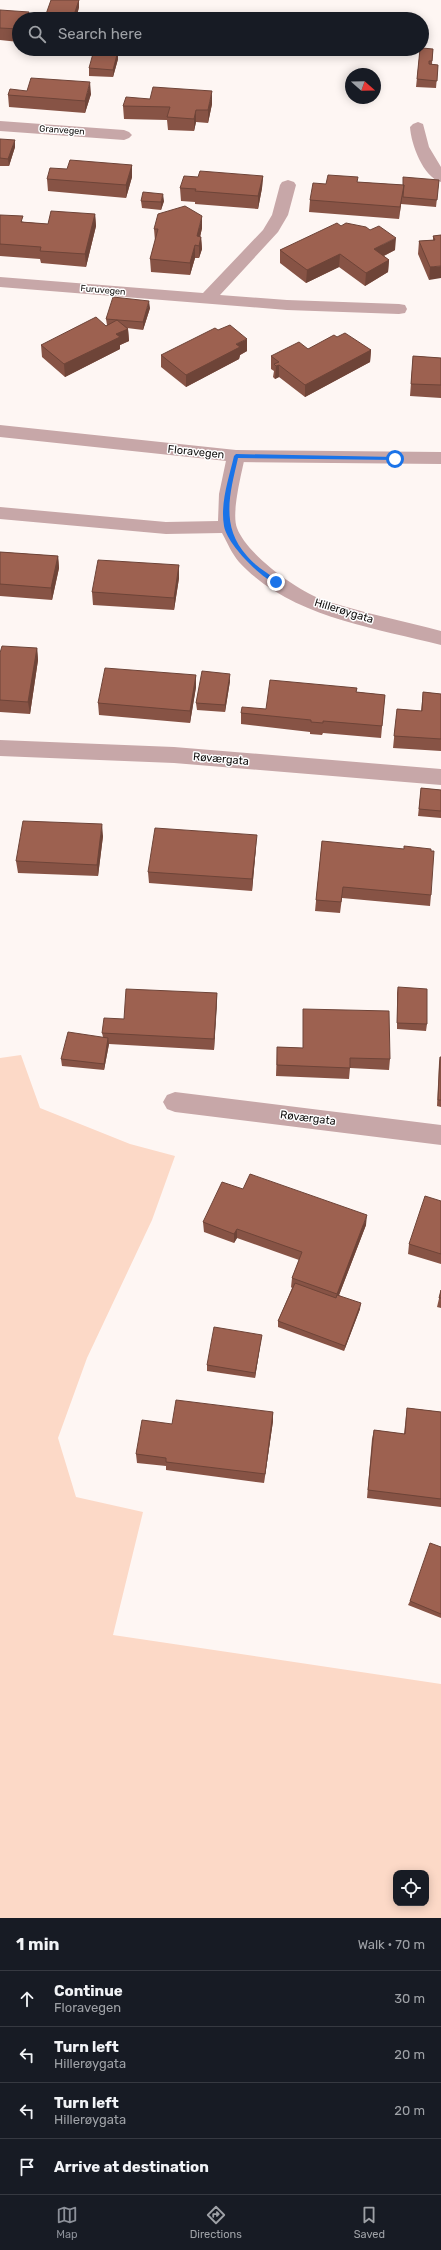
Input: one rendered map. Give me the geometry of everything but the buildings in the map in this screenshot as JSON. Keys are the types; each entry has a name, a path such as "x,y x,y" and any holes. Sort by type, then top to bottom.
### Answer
{"street":[{"name":"Granvegen","path":"0,126 124,135"},
{"path":"418,127 417,139 423,151 441,177"},
{"path":"207,298 270,232 280,215 288,185"},
{"name":"Furuvegen","path":"0,282 287,305 399,309"},
{"name":"Floravegen","path":"0,431 236,456 441,458"},
{"path":"0,513 166,528 227,527 228,494 236,456"},
{"name":"Hillerøygata","path":"227,527 245,557 276,582 319,606 441,638"},
{"name":"Røværgata","path":"0,748 174,755 441,777"},
{"name":"Røværgata","path":"175,1102 441,1135"}],"shaded area":[{"path":"21,1055 40,1108 130,1144 175,1156 152,1220 87,1358 58,1438 76,1497 143,1512 113,1635 441,1684 441,1918 0,1918 0,1058"}],"route":[{"path":"276,582 245,557 227,527 228,494 236,456 395,459"}]}
